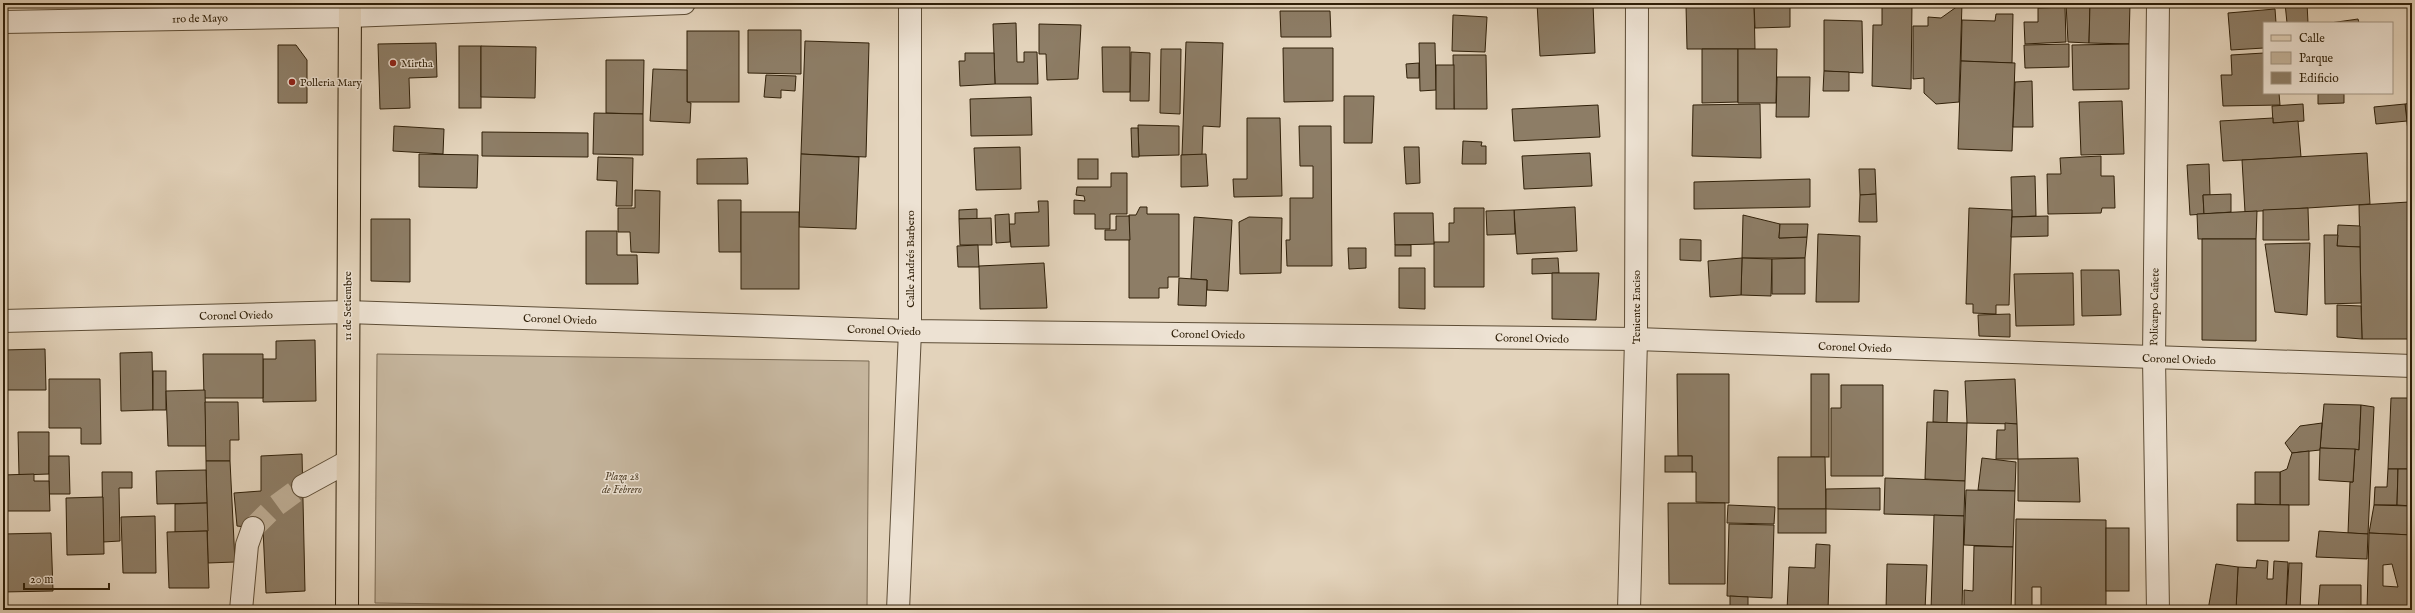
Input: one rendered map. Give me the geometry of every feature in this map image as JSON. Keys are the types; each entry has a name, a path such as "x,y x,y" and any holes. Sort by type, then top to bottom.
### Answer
{"main road":[{"name":"11 de Setiembre","path":"347,610 347,312 350,9"}],"street":[{"name":"1ro de Mayo","path":"3,22 350,9 684,3"},
{"name":"Calle Andrés Barbero","path":"898,610 910,331 910,3"},
{"name":"Teniente Enciso","path":"1628,610 1636,339 1637,3"},
{"name":"Policarpo Cañete","path":"2158,3 2154,358 2158,610"},
{"name":"Coronel Oviedo","path":"3,321 347,312 910,331 1636,339 2412,366"},
{"path":"303,486 347,462"},
{"path":"241,610 247,545 253,528"}],"green space":[{"name":"Plaza 28 de Febrero","path":"377,354 869,361 867,609 375,603"}],"building":[{"path":"1537,3 1555,3 1555,6 1593,4 1595,53 1540,56"},
{"path":"1709,3 1754,3 1755,49 1687,49 1686,5"},
{"path":"1754,3 1790,3 1790,27 1755,28"},
{"path":"1882,3 1912,3 1911,89 1872,86 1873,25 1882,25"},
{"path":"1962,3 1959,102 1936,104 1924,93 1924,78 1913,79 1913,26 1928,26 1928,17 1941,18"},
{"path":"2029,3 2066,3 2066,6 2029,7"},
{"path":"2066,3 2090,3 2089,43 2068,42"},
{"path":"2090,3 2130,3 2129,44 2089,43"},
{"path":"2285,3 2307,3 2308,22 2287,22"},
{"path":"2065,7 2066,42 2025,44 2024,22 2038,22 2038,8"},
{"path":"2275,9 2276,22 2263,22 2263,48 2231,50 2228,13"},
{"path":"1280,11 1330,11 1331,37 1281,37"},
{"path":"1996,14 2013,14 2012,63 1961,61 1962,20 1995,21"},
{"path":"1453,15 1487,17 1485,52 1452,51"},
{"path":"2358,19 2359,22 2337,22"},
{"path":"1824,20 1862,21 1863,73 1824,71"},
{"path":"1016,23 1017,62 1024,62 1024,52 1037,52 1038,84 995,84 993,24"},
{"path":"1039,24 1081,25 1078,79 1047,80 1046,54 1039,54"},
{"path":"748,30 801,30 801,74 748,73"},
{"path":"687,31 739,31 739,102 687,102"},
{"path":"805,41 869,43 866,157 801,154"},
{"path":"1186,42 1223,43 1220,127 1203,126 1202,155 1182,155"},
{"path":"436,43 437,77 409,78 410,108 380,109 378,44"},
{"path":"1419,43 1435,43 1436,90 1420,91"},
{"path":"2069,44 2069,67 2025,68 2024,45"},
{"path":"2129,44 2129,89 2073,90 2072,45"},
{"name":"Polleria Mary","path":"278,45 296,45 307,60 307,103 278,103"},
{"path":"459,46 481,46 481,108 459,108"},
{"path":"481,46 536,47 535,98 481,97"},
{"path":"1102,47 1130,47 1130,92 1103,92"},
{"path":"1283,48 1333,48 1333,101 1284,102"},
{"path":"1161,49 1181,49 1180,114 1160,113"},
{"path":"1702,49 1738,49 1738,102 1702,103"},
{"path":"1738,49 1777,49 1776,103 1738,103"},
{"path":"1131,52 1150,53 1149,101 1130,101"},
{"path":"965,53 994,53 995,84 960,86 959,61 965,61"},
{"path":"2263,53 2263,94 2279,94 2280,105 2223,106 2221,75 2232,75 2231,55"},
{"path":"1453,55 1486,55 1487,109 1454,109"},
{"path":"606,60 644,60 643,114 606,113"},
{"path":"1961,61 2015,63 2012,151 1958,149"},
{"path":"1419,63 1419,78 1407,78 1406,64"},
{"path":"1436,65 1454,65 1454,109 1436,109"},
{"path":"653,69 687,70 687,102 691,103 690,123 650,121"},
{"path":"1824,71 1849,72 1849,91 1823,91"},
{"path":"766,75 796,76 795,91 781,90 781,98 764,97"},
{"path":"1777,77 1810,77 1809,117 1776,117"},
{"path":"2032,81 2033,127 2013,127 2015,82"},
{"path":"2318,94 2344,94 2344,103 2318,104"},
{"path":"1344,96 1374,96 1372,143 1344,143"},
{"path":"1031,97 1032,135 971,136 970,99"},
{"path":"2122,101 2124,154 2081,155 2079,102"},
{"path":"2412,103 2412,140 2409,140 2405,104"},
{"path":"1760,104 1761,158 1692,156 1693,105"},
{"path":"2303,104 2304,121 2273,123 2272,106"},
{"path":"2405,104 2407,121 2376,124 2374,107"},
{"path":"1598,105 1600,137 1514,141 1512,109"},
{"path":"594,113 643,114 643,155 593,154"},
{"path":"1247,118 1280,118 1282,196 1234,197 1233,179 1247,179"},
{"path":"2273,118 2273,123 2298,121 2301,157 2223,161 2220,121"},
{"path":"1138,125 1179,126 1179,155 1139,156"},
{"path":"394,126 444,129 443,154 393,151"},
{"path":"1299,126 1331,126 1332,266 1287,266 1286,240 1290,240 1290,198 1313,198 1313,166 1300,166"},
{"path":"1131,128 1138,128 1139,157 1132,157"},
{"path":"482,132 588,133 588,157 482,156"},
{"path":"1463,141 1482,142 1481,146 1486,146 1486,164 1462,164"},
{"path":"1020,147 1021,189 976,190 974,148"},
{"path":"1404,147 1419,147 1420,183 1406,184"},
{"path":"1590,153 1592,186 1524,189 1522,156"},
{"path":"2367,153 2370,204 2245,212 2242,160"},
{"path":"419,154 478,155 477,188 419,187"},
{"path":"801,154 859,157 856,229 799,227"},
{"path":"1206,154 1208,186 1181,187 1181,155"},
{"path":"2101,156 2101,176 2114,176 2115,208 2102,208 2101,213 2048,214 2047,174 2061,174 2060,158"},
{"path":"598,157 633,158 632,206 616,206 617,181 597,180"},
{"path":"747,158 748,184 697,184 697,159"},
{"path":"1078,159 1098,159 1098,179 1078,179"},
{"path":"2209,164 2210,195 2203,195 2204,214 2190,215 2187,165"},
{"path":"1859,169 1875,169 1876,194 1860,195"},
{"path":"1111,173 1127,173 1127,214 1110,214 1110,229 1095,229 1095,214 1074,214 1074,200 1085,201 1084,196 1076,195 1077,187 1111,187"},
{"path":"2035,176 2036,216 2012,217 2011,177"},
{"path":"1810,179 1810,207 1694,209 1694,182"},
{"path":"635,190 660,191 659,253 631,252 630,232 618,232 618,208 635,208"},
{"path":"1876,194 1877,222 1859,222 1860,195"},
{"path":"2231,194 2231,212 2204,214 2203,195"},
{"path":"718,200 741,200 741,252 719,252"},
{"path":"1038,201 1048,201 1049,246 1011,247 1009,224 1015,224 1015,213 1039,212"},
{"path":"2409,202 2412,339 2362,339 2359,205"},
{"path":"1140,207 1147,207 1147,214 1179,214 1179,277 1168,277 1168,288 1159,288 1159,298 1129,298 1129,215 1136,215"},
{"path":"1575,207 1577,251 1517,254 1514,210"},
{"path":"1454,208 1484,208 1484,287 1434,287 1434,242 1449,242 1449,223 1454,223"},
{"path":"1969,208 2012,210 2009,305 1996,305 1996,314 1973,313 1973,304 1966,304"},
{"path":"2308,208 2309,240 2263,240 2263,210"},
{"path":"977,209 977,219 959,219 959,210"},
{"path":"1514,210 1515,234 1487,235 1486,211"},
{"path":"2257,211 2256,239 2198,239 2197,214"},
{"path":"741,212 799,212 799,289 741,289"},
{"path":"1394,213 1433,213 1434,244 1395,245"},
{"path":"1009,214 1010,242 996,243 995,215"},
{"path":"1743,215 1780,224 1779,238 1807,237 1805,258 1742,258"},
{"path":"1116,216 1129,216 1130,240 1105,240 1105,230 1116,230"},
{"path":"2048,216 2048,236 2011,237 2012,217"},
{"path":"1194,217 1232,220 1228,291 1207,290 1207,280 1191,279"},
{"path":"1249,217 1282,218 1281,273 1240,274 1239,222"},
{"path":"991,218 992,245 960,245 959,219"},
{"path":"371,219 410,219 410,282 371,281"},
{"path":"1780,224 1808,224 1807,237 1779,238"},
{"path":"2338,225 2360,226 2360,247 2337,246"},
{"path":"586,231 617,231 617,255 637,255 638,284 586,284"},
{"path":"1818,234 1860,236 1859,302 1816,302"},
{"path":"2324,235 2338,235 2337,246 2360,247 2361,303 2325,304"},
{"path":"1680,239 1701,240 1701,261 1680,260"},
{"path":"2202,239 2256,239 2256,341 2202,340"},
{"path":"2310,243 2307,315 2275,312 2265,244"},
{"path":"978,245 979,267 958,267 957,246"},
{"path":"1395,245 1411,245 1411,256 1395,256"},
{"path":"1348,248 1366,248 1366,268 1349,269"},
{"path":"1558,258 1559,273 1532,274 1532,259"},
{"path":"1742,258 1772,259 1771,296 1741,295"},
{"path":"1742,258 1741,295 1710,297 1708,261"},
{"path":"1805,258 1805,294 1772,294 1772,259"},
{"path":"1044,263 1047,308 980,309 979,266"},
{"path":"1399,268 1425,268 1425,309 1399,308"},
{"path":"2081,270 2119,270 2121,315 2082,316"},
{"path":"1552,273 1599,273 1596,320 1552,319"},
{"path":"2073,273 2074,325 2016,326 2014,274"},
{"path":"1179,278 1207,280 1206,306 1178,305"},
{"path":"2337,305 2361,306 2362,339 2337,337"},
{"path":"2010,314 2010,337 1979,336 1978,315"},
{"path":"315,340 316,401 263,402 263,359 276,359 276,341"},
{"path":"45,349 46,390 3,390 3,350"},
{"path":"152,352 153,410 121,411 120,353"},
{"path":"203,354 263,354 263,398 204,398"},
{"path":"153,371 166,371 166,410 153,410"},
{"path":"1677,374 1729,374 1729,503 1696,502 1696,472 1692,472 1692,456 1678,456"},
{"path":"1811,374 1829,374 1829,457 1811,457"},
{"path":"49,379 100,379 101,444 81,444 81,428 49,428"},
{"path":"2015,379 2017,424 1967,423 1965,381"},
{"path":"1841,385 1883,385 1883,476 1831,476 1831,408 1841,408"},
{"path":"205,390 206,446 168,446 166,391"},
{"path":"1934,390 1948,391 1947,423 1933,422"},
{"path":"2391,398 2412,398 2412,469 2388,469"},
{"path":"205,402 238,402 239,440 230,440 230,461 206,461"},
{"path":"2324,404 2361,405 2359,450 2320,448"},
{"path":"2361,405 2374,407 2368,534 2348,533 2350,482 2353,482 2355,449 2359,450"},
{"path":"1927,422 1967,423 1965,481 1925,479"},
{"path":"2005,423 2017,424 2018,459 1996,459 1997,430 2005,430"},
{"path":"2322,423 2320,450 2292,453 2285,443 2300,426"},
{"path":"18,432 49,432 49,474 19,475"},
{"path":"2320,448 2355,449 2353,482 2319,480"},
{"path":"2309,451 2309,505 2280,505 2280,472 2287,469 2292,453"},
{"path":"302,454 305,591 266,593 263,529 237,526 234,493 261,491 261,456"},
{"path":"49,456 69,456 70,494 49,494"},
{"path":"1665,456 1692,456 1692,472 1665,472"},
{"path":"1778,457 1825,457 1826,509 1778,509"},
{"path":"1982,458 2016,462 2015,491 1978,490"},
{"path":"2078,458 2080,502 2018,501 2018,459"},
{"path":"206,461 230,461 235,562 208,563"},
{"path":"2388,469 2398,469 2397,505 2374,505 2375,487 2387,487"},
{"path":"2398,469 2412,469 2412,506 2397,505"},
{"path":"206,470 207,503 157,504 156,471"},
{"path":"102,472 132,472 132,488 119,488 120,541 103,542"},
{"path":"2255,472 2280,472 2280,505 2255,504"},
{"path":"34,474 34,481 49,481 50,511 3,511 3,475"},
{"path":"1885,478 1965,481 1964,516 1884,514"},
{"path":"1880,488 1880,510 1826,509 1826,489"},
{"path":"1966,490 2015,491 2013,547 1964,545"},
{"path":"103,497 104,554 67,555 66,498"},
{"path":"207,503 208,531 175,532 175,504"},
{"path":"1668,503 1725,503 1725,584 1669,584"},
{"path":"2237,504 2289,505 2289,541 2237,541"},
{"path":"1728,505 1775,507 1774,524 1727,523"},
{"path":"2374,505 2412,506 2412,535 2369,533"},
{"path":"1778,509 1826,509 1826,533 1778,533"},
{"path":"1934,515 1964,516 1962,610 1931,610"},
{"path":"155,516 156,573 123,573 121,517"},
{"path":"2016,519 2106,520 2106,610 2041,610 2041,587 2032,587 2032,610 2015,610"},
{"path":"1729,524 1774,525 1772,598 1727,596"},
{"path":"2106,528 2129,528 2129,591 2106,591"},
{"path":"207,531 209,588 169,588 167,532"},
{"path":"2319,531 2368,534 2367,559 2316,557"},
{"path":"51,533 53,591 3,592 3,534"},
{"path":"2369,533 2412,535 2412,610 2367,610","holes":["2392,564 2398,587 2383,586 2383,565"]},
{"path":"1816,544 1830,545 1828,610 1787,610 1789,567 1815,568"},
{"path":"1974,546 2013,547 2011,610 1964,610 1964,590 1973,591"},
{"path":"2257,560 2268,561 2267,579 2273,579 2274,561 2288,562 2286,610 2236,609 2238,567 2256,568"},
{"path":"2289,563 2302,563 2300,610 2286,610"},
{"path":"1887,564 1927,565 1925,610 1886,610"},
{"path":"2216,564 2238,567 2236,610 2208,610"},
{"path":"2320,585 2361,585 2361,610 2318,610"},
{"path":"1730,596 1748,597 1748,610 1730,610"}],"tunnel":[{"path":"253,528 273,508 303,486"}],"place":[{"name":"Mirtha","path":"393,63"},
{"name":"Polleria Mary","path":"292,82"}]}
